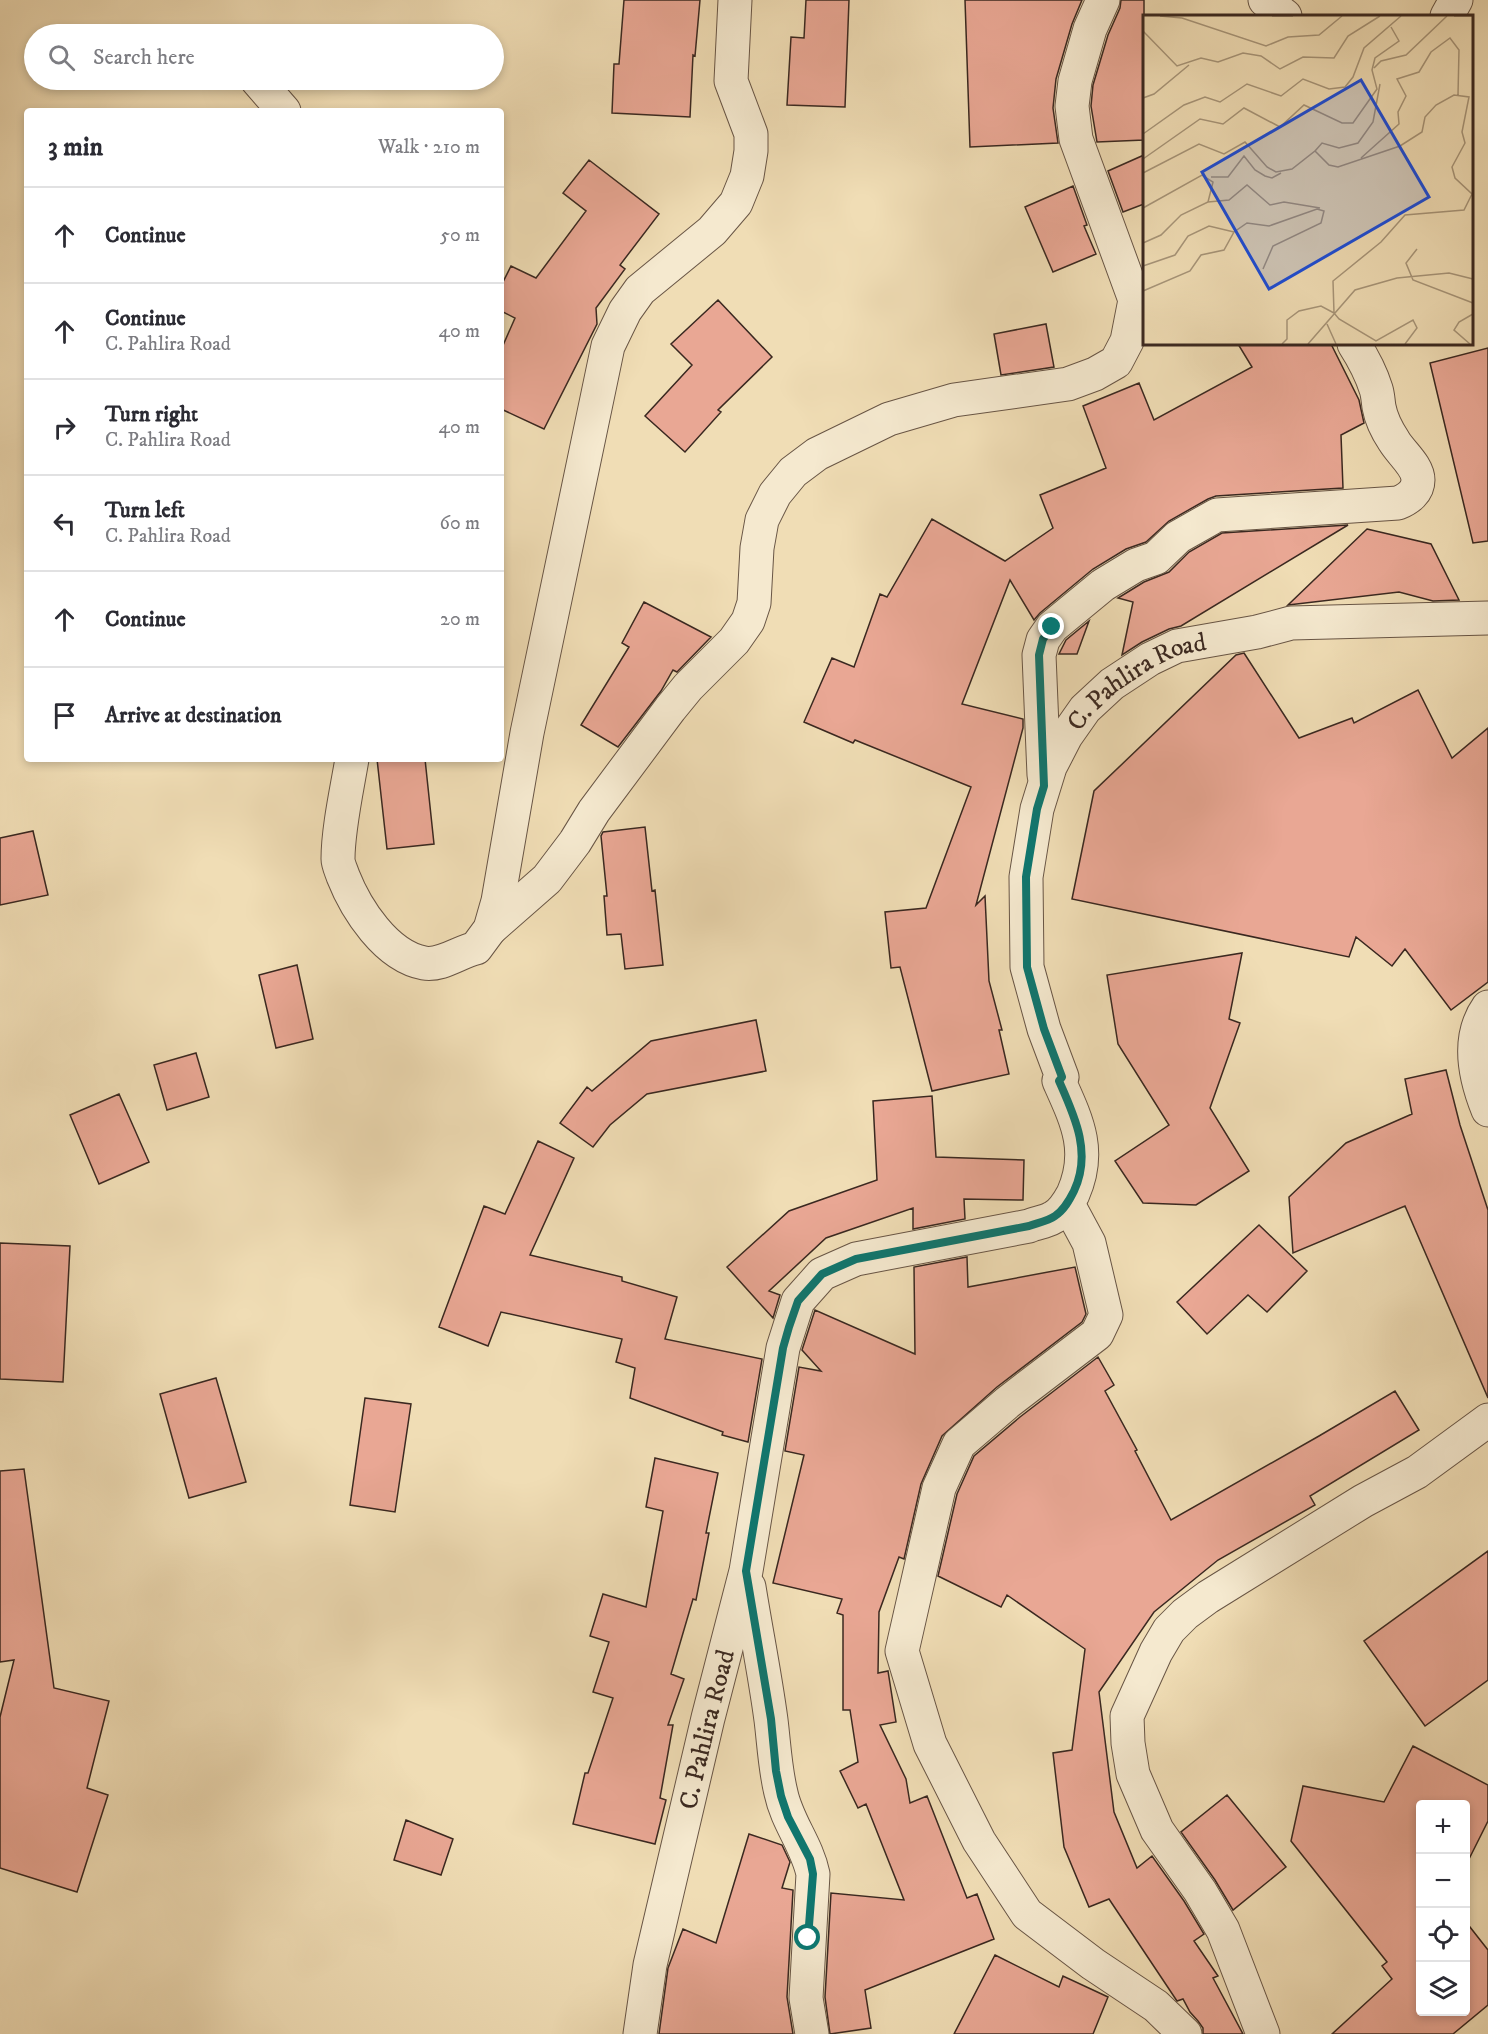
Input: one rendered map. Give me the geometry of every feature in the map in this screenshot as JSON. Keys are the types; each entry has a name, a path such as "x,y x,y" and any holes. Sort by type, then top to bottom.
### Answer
{"street":[{"path":"490,929 498,901 527,733 608,345 625,311 640,290 712,231 736,203 747,176 751,134 731,81 735,0"},
{"path":"352,762 338,861 350,893 379,936 401,954 425,963 444,960 464,950 476,948 490,929 547,879 670,709 688,687 734,641 748,621 754,603 757,548 762,520 775,494 793,472 817,454 889,419 954,400 1068,384 1095,374 1116,362 1127,341 1135,300 1076,139 1072,106 1075,81 1090,29 1103,0"},
{"path":"1265,0 1284,15"},
{"path":"1448,15 1456,0"},
{"path":"266,90 281,108"},
{"path":"1044,786 1039,655 1043,639 1066,614 1103,585 1136,565 1156,558 1178,537 1217,515 1398,503 1408,499 1415,492 1418,480 1414,468 1386,426 1379,409 1371,375 1355,345"},
{"name":"C. Pahlira Road","path":"640,2034 650,1965 708,1718 746,1571 783,1348 798,1301 822,1274 856,1259 1029,1226 1053,1218 1068,1204 1079,1179 1083,1153 1076,1119 1059,1081 1062,1077 1044,1029 1027,967 1026,877 1037,809 1050,767 1066,736 1085,709 1112,684 1150,659 1177,646 1257,633 1291,623 1488,618"},
{"path":"1488,1007 1478,1028 1475,1047 1475,1067 1488,1110"},
{"path":"1068,1204 1089,1243 1106,1315 1097,1334 1008,1402 959,1444 939,1488 902,1651 930,1744 979,1840 1027,1914 1093,1964 1156,2006 1185,2034"},
{"path":"1263,2034 1223,1930 1157,1830 1144,1802 1131,1764 1127,1716 1156,1652 1169,1630 1185,1614 1208,1597 1363,1501 1417,1472 1488,1420"},
{"path":"746,1571 771,1719 781,1796 788,1817 810,1859 813,1874 807,1965 807,1998 813,2034"}],"building":[{"path":"624,0 700,0 695,56 693,55 690,117 612,113 614,64 619,64"},
{"path":"806,0 849,0 845,107 787,105 791,37 804,38"},
{"path":"965,0 1082,0 1072,24 1056,79 1053,108 1058,143 970,147"},
{"path":"1121,0 1144,0 1143,140 1097,142 1091,106 1093,85 1108,35 1120,8"},
{"path":"1143,155 1143,204 1123,212 1108,171"},
{"path":"589,160 659,214 620,265 625,269 596,308 597,324 544,429 504,410 504,343 515,318 504,312 504,280 511,266 536,278 586,211 563,193"},
{"path":"1073,186 1087,225 1084,226 1096,254 1053,272 1025,207"},
{"path":"718,300 772,357 718,410 721,412 685,452 645,416 692,365 671,344"},
{"path":"1046,324 1054,367 1001,375 994,334"},
{"path":"1239,345 1332,345 1359,400 1364,423 1341,435 1343,488 1216,496 1208,499 1169,521 1146,542 1126,549 1093,569 1034,620 1010,580 962,704 1023,719 1023,728 976,905 985,896 989,981 1002,1030 999,1030 1009,1074 932,1091 900,967 891,968 885,912 926,908 971,787 804,722 832,658 854,667 880,594 887,597 932,519 1005,561 1053,528 1040,495 1106,468 1083,406 1139,383 1154,420 1252,367"},
{"path":"1488,348 1488,541 1473,543 1430,363"},
{"path":"1348,525 1181,626 1142,642 1122,655 1133,602 1118,598 1144,582 1169,572 1189,552 1222,533"},
{"path":"1367,529 1431,544 1459,600 1433,601 1399,592 1288,605"},
{"path":"644,602 711,637 677,672 673,670 661,691 618,747 581,725 629,647 622,643"},
{"path":"1089,621 1077,654 1059,654 1066,640"},
{"path":"1244,653 1299,738 1352,718 1354,723 1418,690 1452,758 1488,728 1488,982 1451,1010 1405,949 1392,966 1356,937 1349,957 1072,899 1094,791 1236,655"},
{"path":"377,762 425,762 434,844 387,849"},
{"path":"645,827 663,965 625,969 621,934 607,935 604,896 607,896 601,836 603,832"},
{"path":"33,831 48,895 0,905 0,838"},
{"path":"1242,953 1229,1019 1240,1023 1210,1108 1249,1171 1196,1205 1143,1203 1115,1161 1169,1125 1118,1044 1107,975"},
{"path":"297,965 313,1039 276,1048 259,975"},
{"path":"756,1020 766,1071 647,1094 610,1125 593,1147 560,1123 587,1087 592,1091 651,1041"},
{"path":"196,1053 209,1097 167,1110 154,1065"},
{"path":"1446,1070 1460,1125 1488,1210 1488,1398 1405,1206 1293,1253 1289,1197 1346,1143 1412,1114 1405,1079"},
{"path":"119,1094 149,1162 99,1184 70,1115"},
{"path":"932,1096 936,1157 1024,1160 1023,1200 964,1199 965,1219 913,1229 913,1208 826,1238 769,1291 780,1295 773,1318 727,1267 789,1211 877,1180 873,1101"},
{"path":"538,1141 574,1158 530,1255 622,1277 622,1281 677,1297 665,1339 762,1359 748,1442 722,1435 723,1432 630,1398 635,1368 616,1362 622,1339 501,1312 488,1346 439,1327 484,1206 505,1214"},
{"path":"1259,1225 1307,1271 1267,1312 1248,1295 1207,1334 1177,1302"},
{"path":"0,1243 70,1246 63,1382 0,1379"},
{"path":"967,1257 968,1287 1075,1267 1086,1314 1082,1322 997,1387 942,1436 921,1484 904,1559 899,1557 879,1612 878,1673 888,1671 896,1722 880,1725 906,1779 910,1803 927,1796 967,1898 977,1894 994,1939 865,1990 871,2028 830,2034 825,1997 831,1893 904,1900 866,1804 858,1808 840,1771 858,1762 850,1710 843,1710 843,1615 837,1613 842,1599 773,1583 804,1455 785,1451 799,1367 821,1371 802,1350 815,1310 915,1354 914,1267"},
{"path":"1098,1357 1114,1385 1105,1391 1171,1520 1395,1391 1419,1430 1310,1496 1315,1505 1218,1560 1154,1612 1099,1692 1114,1812 1137,1868 1152,1856 1184,1901 1204,1934 1194,1941 1218,1976 1213,1978 1243,2034 1203,2034 1203,2028 1183,1999 1177,2001 1109,1899 1089,1907 1064,1847 1053,1753 1072,1750 1085,1649 1007,1595 1001,1607 938,1576 957,1494 974,1456"},
{"path":"216,1378 246,1482 189,1498 160,1394"},
{"path":"365,1398 411,1404 395,1512 350,1505"},
{"path":"655,1458 718,1473 696,1600 693,1599 671,1674 684,1679 668,1725 673,1725 660,1798 666,1800 655,1844 573,1824 585,1773 588,1773 613,1698 593,1692 609,1642 590,1636 603,1594 646,1607 663,1511 646,1507"},
{"path":"24,1469 54,1688 109,1701 87,1788 108,1795 77,1892 0,1868 0,1717 14,1660 0,1662 0,1471"},
{"path":"1488,1551 1488,1680 1425,1726 1364,1641"},
{"path":"1413,1746 1488,1785 1488,1821 1470,1857 1470,1800 1416,1800 1416,2016 1470,2016 1470,1927 1488,1950 1488,2005 1453,2034 1332,2034 1392,1979 1382,1966 1387,1962 1291,1841 1303,1786 1384,1802"},
{"path":"1227,1795 1286,1867 1233,1910 1181,1832"},
{"path":"406,1820 453,1839 441,1875 394,1860"},
{"path":"749,1834 782,1845 790,1862 782,1888 793,1890 787,1997 793,2034 659,2034 668,1968 683,1929 716,1943"},
{"path":"995,1955 1059,1987 1063,1976 1108,1997 1093,2034 954,2034"}],"route":[{"path":"808,1938 813,1874 810,1859 788,1817 781,1796 771,1719 746,1571 783,1348 798,1301 822,1274 856,1259 1029,1226 1053,1218 1068,1204 1079,1179 1083,1153 1076,1119 1059,1081 1062,1077 1044,1029 1027,967 1026,877 1037,809 1044,786 1039,655 1043,639 1052,627"}]}
